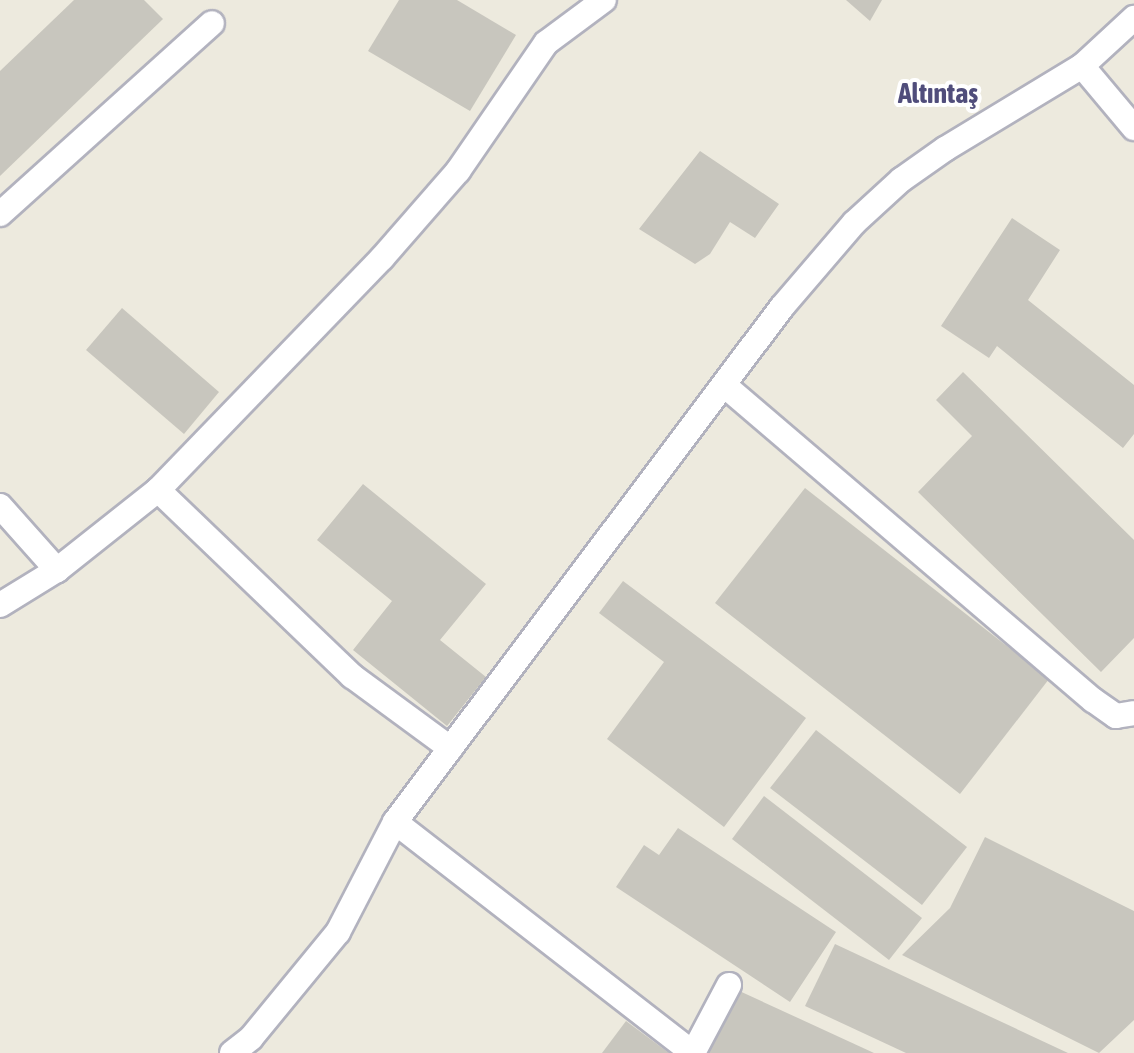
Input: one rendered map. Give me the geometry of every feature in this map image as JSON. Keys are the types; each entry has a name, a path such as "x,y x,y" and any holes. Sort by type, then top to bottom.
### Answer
{"street":[{"path":"0,605 57,570 158,490 439,193 546,43 604,0"},
{"path":"239,1051 338,932 395,822 782,307 854,223 901,180 1082,66 1134,18"},
{"path":"0,214 212,23"},
{"path":"1082,66 1134,128"},
{"path":"724,385 1093,700 1116,716 1134,713"},
{"path":"158,490 352,676 450,748"},
{"path":"0,506 57,570"},
{"path":"395,822 693,1053 729,985"}],"building":[{"path":"74,0 144,0 163,19 0,176 0,71"},
{"path":"399,0 457,0 516,35 470,111 368,51"},
{"path":"846,0 882,0 870,21"},
{"path":"700,151 779,204 755,238 730,222 710,254 695,264 639,229"},
{"path":"1012,218 1060,250 1028,300 1134,385 1134,434 1123,448 997,346 989,358 941,326"},
{"path":"122,308 219,392 184,434 86,350"},
{"path":"963,372 1134,540 1134,638 1101,672 918,492 972,436 936,400"},
{"path":"363,484 486,584 440,640 486,677 447,726 353,650 392,601 317,540"},
{"path":"805,488 1049,679 960,794 715,603"},
{"path":"623,581 806,718 724,827 607,739 664,662 599,613"},
{"path":"816,730 967,847 922,905 770,788"},
{"path":"764,796 922,918 889,960 732,839"},
{"path":"678,828 836,932 790,1002 616,887 644,845 659,855"},
{"path":"985,837 1134,911 1134,1020 1099,1053 902,955 950,908"},
{"path":"835,944 1068,1053 906,1053 805,1006"},
{"path":"735,989 874,1053 705,1053"},
{"path":"626,1021 669,1053 602,1053"}],"district":[{"name":"Altıntaş","path":"938,93"}]}
